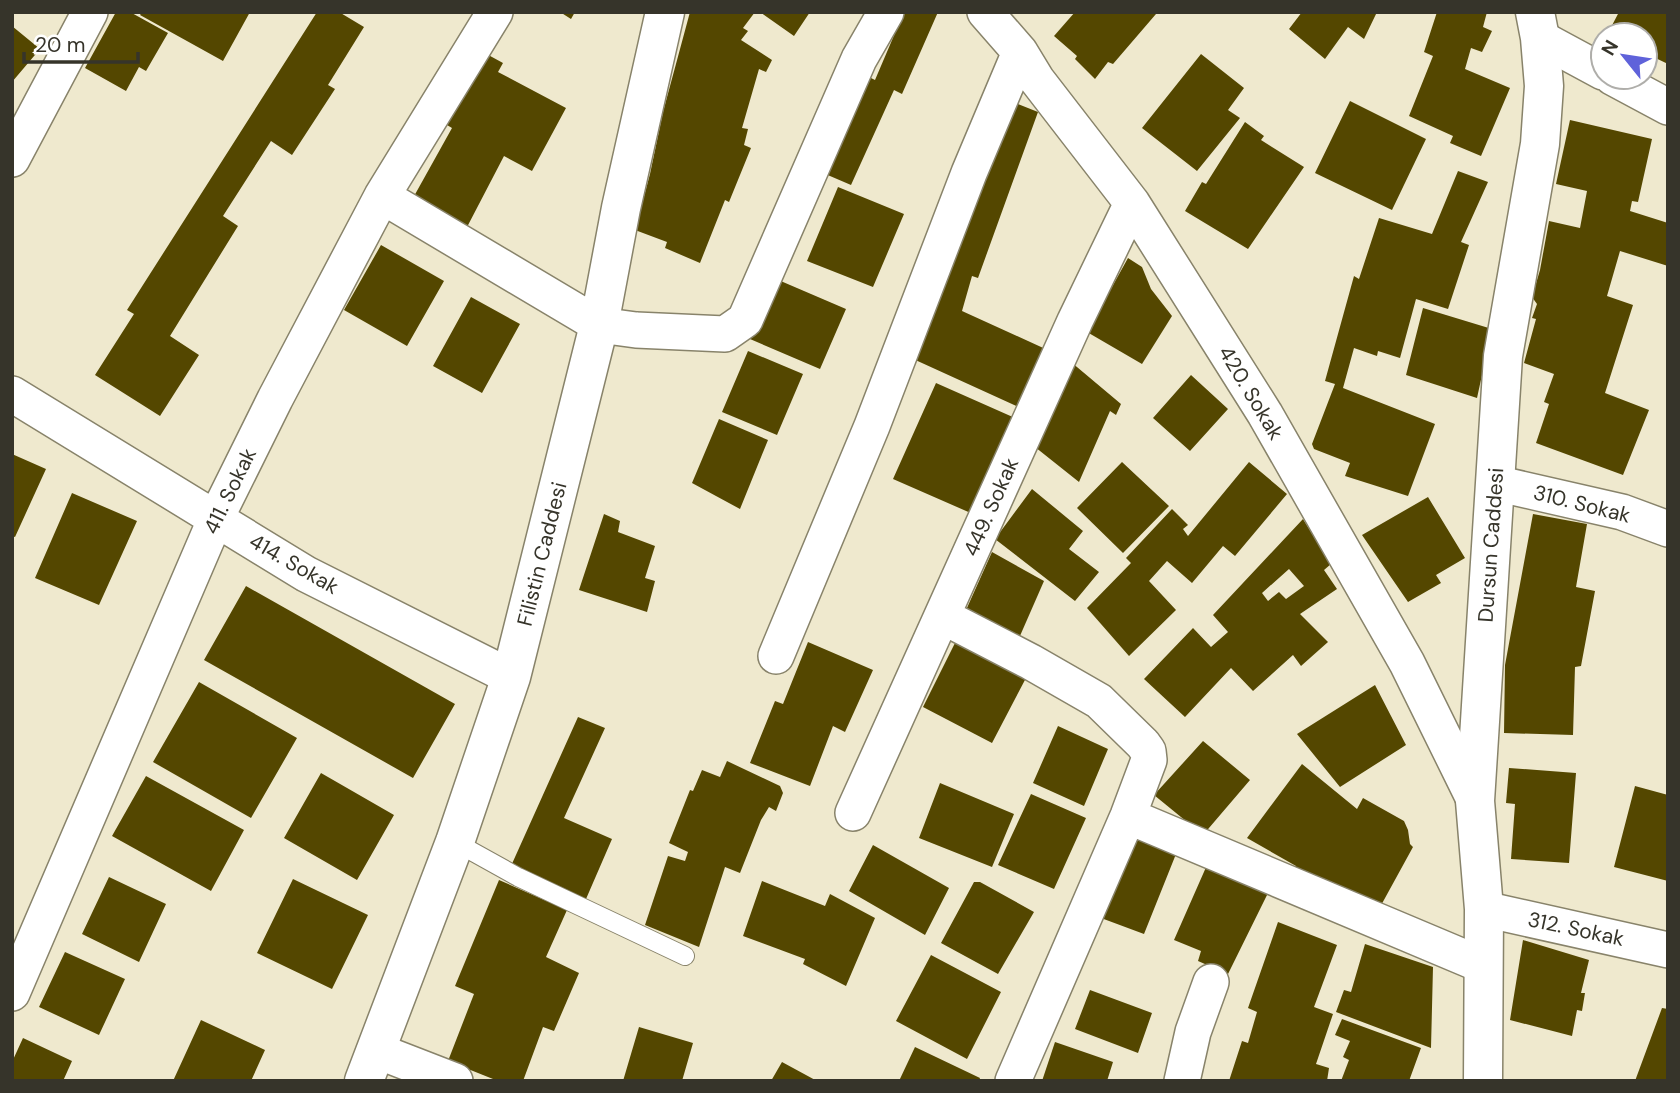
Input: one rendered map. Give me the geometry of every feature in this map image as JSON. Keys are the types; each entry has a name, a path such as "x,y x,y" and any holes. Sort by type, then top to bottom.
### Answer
{"street":[{"path":"12,159 90,12"},
{"name":"411. Sokak","path":"12,993 216,519 275,399 382,197 495,12"},
{"name":"Filistin Caddesi","path":"370,1065 455,842 511,677 599,325 621,208 665,12"},
{"path":"382,197 599,325 636,330 725,334 745,320 859,59 886,12"},
{"name":"420. Sokak","path":"985,12 1020,52 1037,80 1132,203 1265,414 1407,663 1475,801"},
{"path":"1537,25 1589,62"},
{"name":"Dursun Caddesi","path":"1483,1081 1484,909 1475,801 1503,356 1540,144 1544,86 1537,25"},
{"path":"776,656 872,426 969,173 1020,52"},
{"path":"1638,91 1668,107"},
{"name":"449. Sokak","path":"853,813 1075,321 1132,203"},
{"name":"414. Sokak","path":"12,394 306,574 511,677"},
{"name":"310. Sokak","path":"1495,483 1622,512 1668,529"},
{"path":"942,616 1099,701 1148,751 1149,761 1128,816 1013,1081"},
{"path":"1128,816 1482,965"},
{"name":"312. Sokak","path":"1484,909 1668,950"},
{"path":"1182,1081 1193,1032 1211,982"},
{"path":"370,1065 455,1081"}],"lane":[{"path":"455,842 517,877 685,956"}],"building":[{"path":"116,12 130,12 168,33 146,71 139,67 126,91 85,68"},
{"path":"142,12 250,12 223,61 140,15"},
{"path":"317,12 339,12 364,27 328,85 335,89 292,155 271,141 223,216 238,226 170,336 199,355 160,416 95,375 134,314 127,310"},
{"path":"560,12 575,12 571,19"},
{"path":"690,12 755,12 743,28 748,31 741,40 772,60 766,72 759,69 742,128 748,129 744,145 751,148 729,202 725,200 700,263 665,248 667,242 635,230"},
{"path":"760,12 810,12 794,36"},
{"path":"904,12 938,12 902,94 894,90 851,185 823,173 865,75 875,80"},
{"path":"1075,12 1156,14 1113,64 1108,62 1095,79 1075,59 1077,56 1054,36"},
{"path":"1302,12 1377,12 1364,39 1348,27 1325,59 1289,29"},
{"path":"1437,12 1487,12 1483,27 1492,31 1482,52 1471,48 1465,69 1510,88 1481,156 1450,143 1453,136 1409,116 1433,56 1424,52"},
{"path":"1619,12 1668,12 1668,64 1659,60 1659,21 1614,21"},
{"path":"12,26 40,49 12,82"},
{"path":"481,51 503,63 498,72 566,108 532,171 504,156 466,229 413,198 452,128 442,122"},
{"path":"1201,54 1244,88 1228,110 1240,118 1197,171 1142,128"},
{"path":"1010,101 1038,112 978,278 972,276 962,311 1052,352 1025,410 911,358"},
{"path":"1350,101 1426,139 1392,210 1315,173"},
{"path":"1570,120 1652,139 1638,202 1632,201 1630,211 1668,223 1668,266 1620,251 1607,296 1633,305 1605,393 1649,410 1623,475 1536,443 1549,404 1544,402 1554,374 1524,363 1536,319 1532,318 1537,304 1532,297 1549,221 1580,228 1587,191 1556,184"},
{"path":"1245,122 1264,136 1261,140 1304,167 1248,249 1185,211 1202,182 1206,184"},
{"path":"1458,171 1488,182 1461,242 1469,245 1448,309 1416,299 1400,358 1378,351 1377,356 1354,348 1343,388 1435,424 1408,496 1345,476 1350,463 1314,449 1312,444 1335,384 1325,381 1354,276 1359,279 1379,218 1432,234"},
{"path":"838,187 904,214 873,287 807,261"},
{"path":"381,245 444,281 407,346 344,310"},
{"path":"1128,258 1142,267 1151,289 1172,316 1142,364 1087,332"},
{"path":"776,279 846,309 820,369 750,339"},
{"path":"471,297 520,324 482,393 433,366"},
{"path":"1423,308 1492,329 1477,398 1406,375"},
{"path":"748,351 803,374 777,435 722,412"},
{"path":"1071,362 1121,404 1116,415 1110,411 1079,482 1035,447"},
{"path":"1191,375 1228,409 1190,451 1153,418"},
{"path":"936,383 1015,418 973,514 893,479"},
{"path":"719,419 768,440 740,509 692,483"},
{"path":"12,454 46,469 15,537 12,536"},
{"path":"1122,462 1169,506 1123,553 1077,508"},
{"path":"1249,462 1287,494 1235,556 1223,546 1192,583 1167,561 1149,581 1176,610 1129,656 1087,608 1131,563 1126,558 1172,509 1188,525 1183,529 1188,536"},
{"path":"1032,489 1083,531 1069,549 1099,572 1075,601 995,539"},
{"path":"72,493 137,521 99,605 35,578"},
{"path":"1428,497 1465,558 1436,575 1441,583 1408,602 1362,535"},
{"path":"604,514 620,521 618,532 655,546 645,578 655,581 647,612 579,590"},
{"path":"1533,514 1587,524 1576,587 1595,591 1581,666 1575,667 1573,735 1504,733 1505,665"},
{"path":"1303,519 1331,564 1324,570 1337,589 1300,614 1328,642 1301,666 1293,655 1253,691 1231,668 1185,717 1144,679 1193,628 1211,647 1228,632 1213,615","holes":["1289,569 1304,586 1286,599 1279,592 1268,601 1262,593"]},
{"path":"992,552 1044,581 1016,645 962,619"},
{"path":"246,586 455,704 413,778 204,660"},
{"path":"957,639 1026,678 992,743 923,707"},
{"path":"808,642 873,670 845,732 833,726 810,786 750,763 775,701 783,704"},
{"path":"199,682 297,738 251,818 153,762"},
{"path":"1375,685 1406,745 1340,787 1297,734"},
{"path":"578,717 605,728 564,818 612,839 586,899 511,866"},
{"path":"1058,726 1108,749 1084,806 1033,783"},
{"path":"1203,741 1250,780 1203,835 1154,795"},
{"path":"727,761 780,786 783,793 776,811 769,807 761,820 740,873 725,867 699,947 645,925 668,856 685,861 688,852 669,843 690,790 693,791 702,770 720,777"},
{"path":"1302,764 1357,809 1363,798 1404,821 1413,847 1379,909 1294,868 1296,866 1247,838"},
{"path":"1509,768 1576,773 1569,863 1511,859 1515,804 1506,803"},
{"path":"321,773 394,815 357,880 284,838"},
{"path":"146,776 244,830 211,891 112,836"},
{"path":"940,783 1014,814 992,867 919,838"},
{"path":"1635,786 1668,795 1668,881 1614,867"},
{"path":"1031,794 1086,818 1054,889 998,865"},
{"path":"1132,837 1176,854 1144,934 1101,918"},
{"path":"873,845 949,888 925,935 849,891"},
{"path":"1207,865 1268,893 1228,974 1198,961 1201,951 1174,940"},
{"path":"109,877 166,904 139,962 82,934"},
{"path":"293,879 368,915 332,989 257,953"},
{"path":"499,880 567,910 546,957 579,973 554,1031 543,1027 523,1081 498,1081 448,1061 474,994 455,986"},
{"path":"762,881 825,906 830,894 875,918 846,986 803,964 805,959 743,936"},
{"path":"974,882 980,882 1034,912 998,974 941,943"},
{"path":"1278,922 1337,945 1314,1007 1333,1014 1316,1064 1329,1068 1327,1081 1229,1081 1242,1041 1248,1043 1257,1012 1248,1008"},
{"path":"1523,940 1589,960 1581,993 1585,993 1582,1011 1577,1010 1572,1036 1510,1020"},
{"path":"1365,944 1433,967 1431,1048 1336,1012 1344,990 1351,992"},
{"path":"65,952 125,979 99,1035 39,1007"},
{"path":"931,955 1001,992 967,1059 896,1021"},
{"path":"1090,990 1152,1013 1138,1053 1075,1029"},
{"path":"1662,1008 1668,1009 1668,1081 1635,1081"},
{"path":"1342,1019 1421,1048 1409,1081 1341,1081 1349,1060 1343,1057 1350,1041 1335,1035"},
{"path":"201,1020 265,1050 251,1081 173,1081"},
{"path":"639,1027 693,1043 682,1081 623,1081"},
{"path":"23,1038 72,1061 63,1081 12,1081 12,1062"},
{"path":"1055,1042 1113,1062 1107,1081 1042,1081"},
{"path":"915,1047 980,1078 979,1081 899,1081"},
{"path":"782,1062 817,1081 771,1081"}]}
